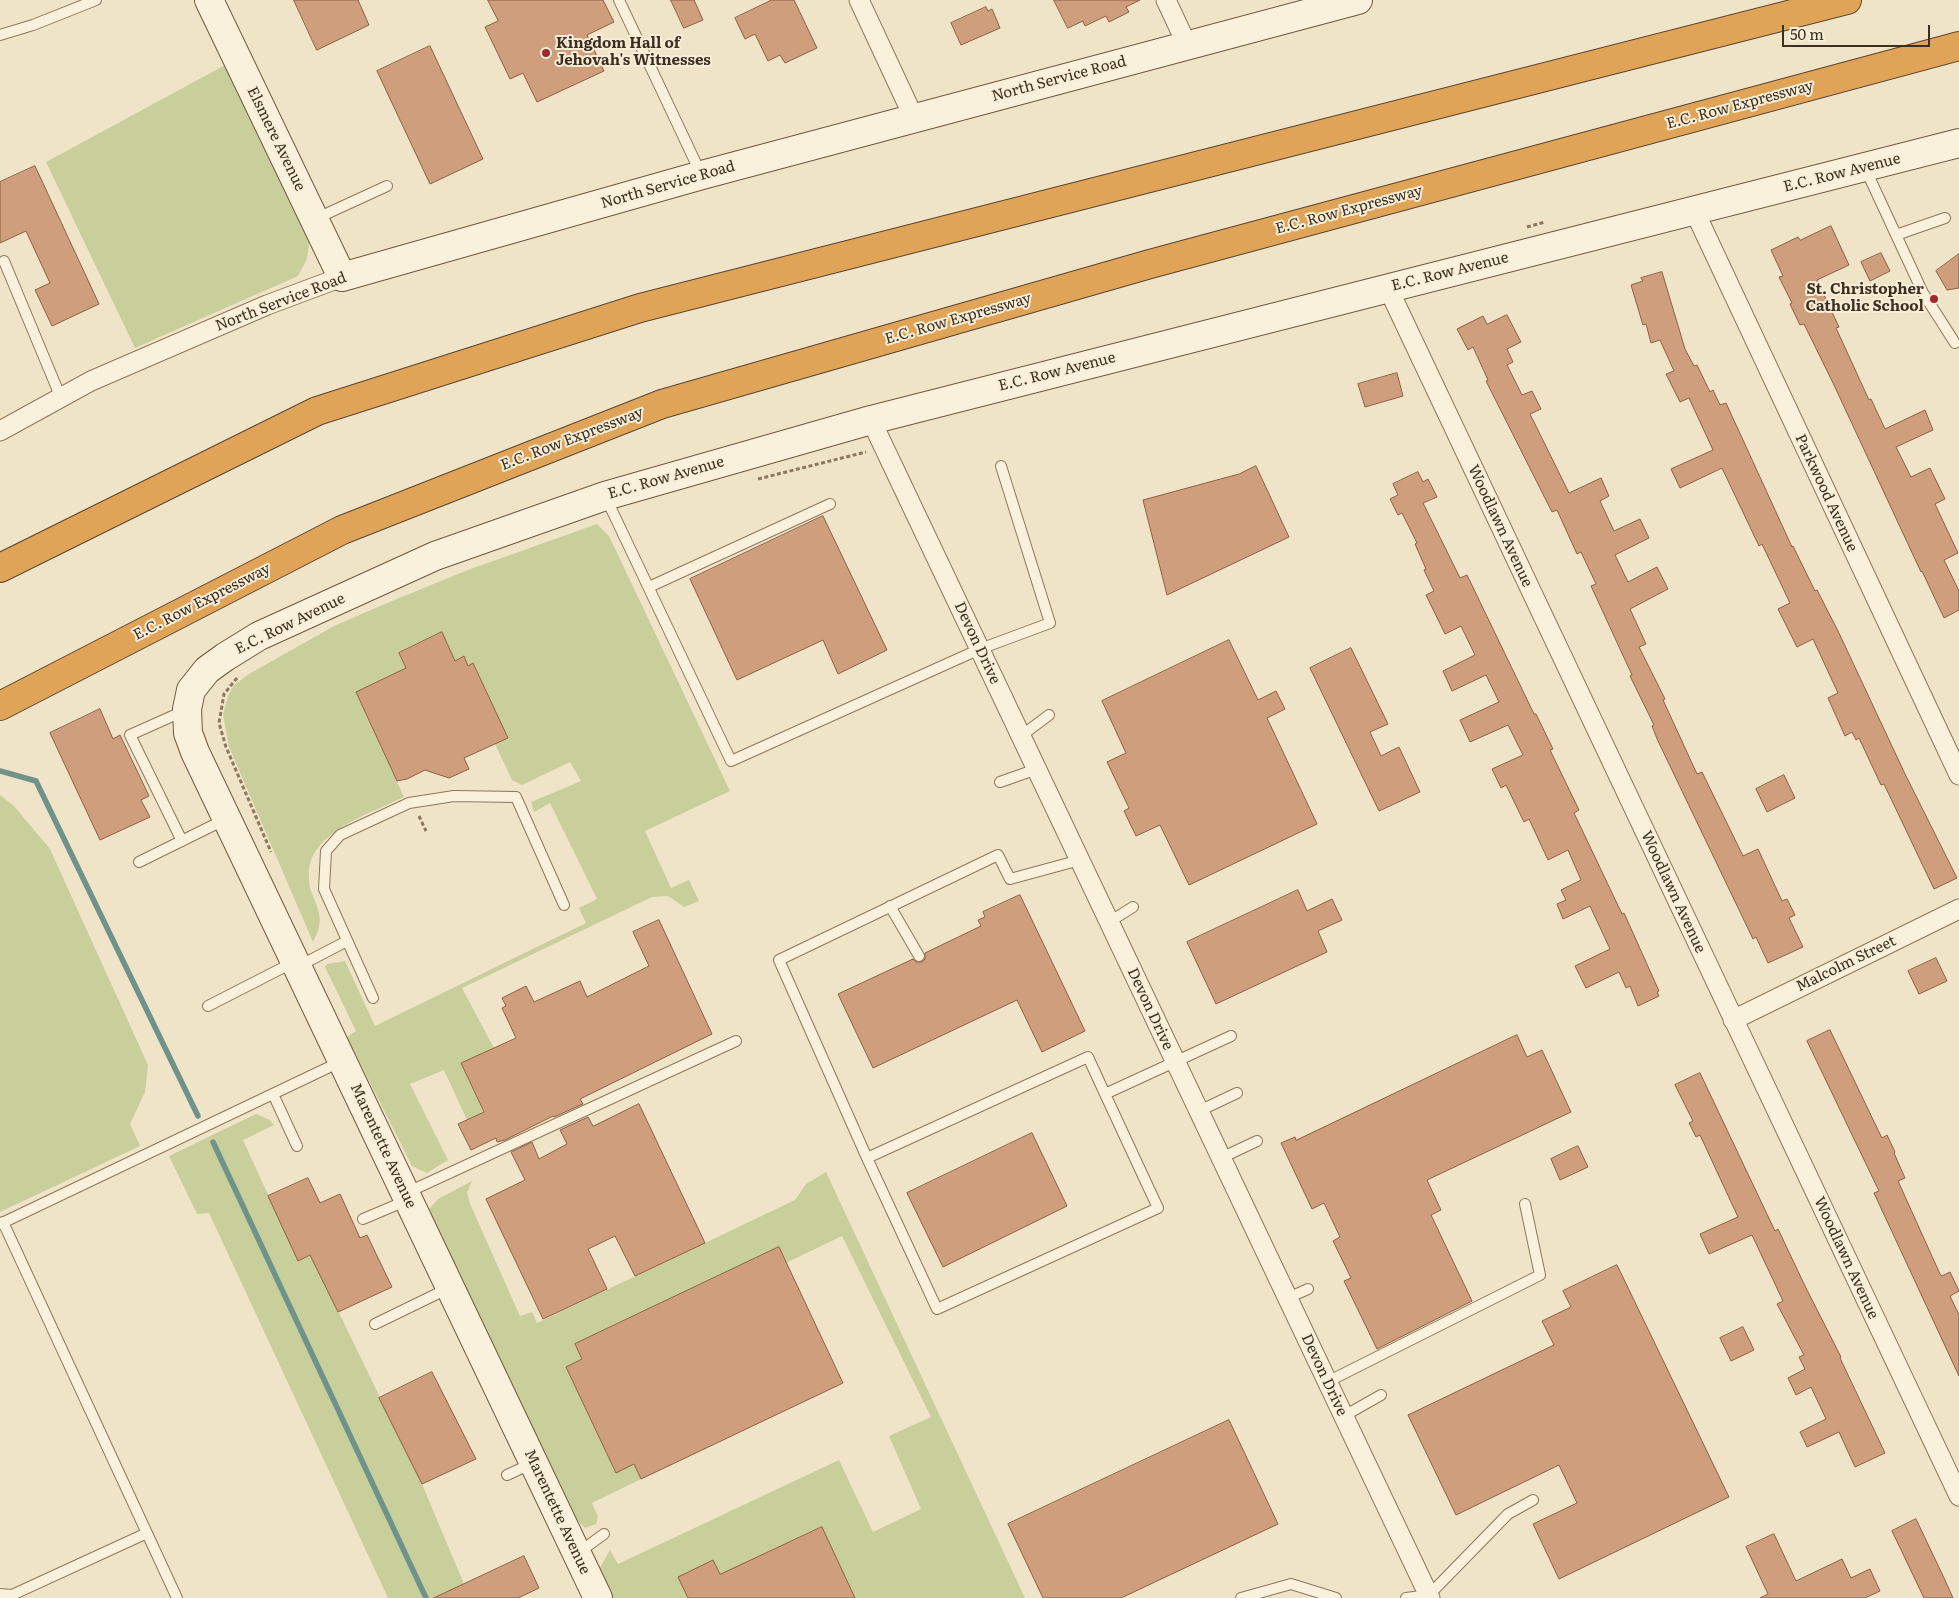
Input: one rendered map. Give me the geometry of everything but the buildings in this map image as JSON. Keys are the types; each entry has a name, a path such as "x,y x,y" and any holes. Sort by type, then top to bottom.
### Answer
{"highway":[{"path":"0,550 316,411 640,308 1846,0"},
{"name":"E.C. Row Expressway","path":"0,706 342,530 662,404 1150,264 1959,46"},
{"path":"0,568 316,411"}],"street":[{"name":"Elsmere Avenue","path":"210,0 342,277"},
{"path":"859,0 914,118"},
{"path":"1166,0 1187,45"},
{"name":"North Service Road","path":"0,431 91,382 267,305 342,277 702,175 1358,0"},
{"name":"E.C. Row Avenue","path":"189,700 207,670 259,636 435,556 605,496 871,420 1959,143"},
{"name":"Parkwood Avenue","path":"1694,210 1959,775"},
{"name":"Woodlawn Avenue","path":"1388,288 1959,1496"},
{"name":"Devon Drive","path":"871,420 1429,1596"},
{"name":"Marentette Avenue","path":"189,700 188,733 227,819 598,1598"},
{"name":"Malcolm Street","path":"1733,1020 1959,909"}],"lane":[{"path":"0,35 34,25 96,0"},
{"path":"619,0 702,175"},
{"path":"1864,167 1923,293 1956,343"},
{"path":"314,219 387,186"},
{"path":"1896,235 1945,218"},
{"path":"4,261 60,398"},
{"path":"605,496 731,761 980,649 1050,623 1001,466"},
{"path":"649,587 830,504"},
{"path":"182,841 130,735 189,700"},
{"path":"1021,736 1049,715"},
{"path":"1000,782 1037,769"},
{"path":"373,998 324,889 326,851 340,835 409,803 454,796 516,797 564,905"},
{"path":"138,862 227,819"},
{"path":"868,1158 1088,1057 1158,1208 937,1309 868,1158 779,960 998,855 1010,879 1080,860"},
{"path":"890,906 919,956"},
{"path":"1109,922 1133,907"},
{"path":"208,1006 347,940"},
{"path":"1105,1094 1231,1036"},
{"path":"363,1219 407,1196 736,1041"},
{"path":"177,1598 1,1223 342,1061"},
{"path":"1199,1111 1237,1093"},
{"path":"273,1094 297,1146"},
{"path":"1221,1158 1257,1142"},
{"path":"1328,1382 1540,1275 1525,1204"},
{"path":"375,1324 450,1287"},
{"path":"1288,1298 1308,1288"},
{"path":"1344,1416 1381,1395"},
{"path":"507,1475 534,1462"},
{"path":"1406,1598 1429,1596 1508,1514 1533,1500"},
{"path":"0,1594 12,1595 147,1533"},
{"path":"577,1554 604,1534"},
{"path":"1241,1598 1291,1584 1336,1598"}],"path":[{"path":"242,673 224,694 219,723 226,746 273,857"},
{"path":"419,816 426,831"}],"green space":[{"path":"229,63 310,237 307,259 298,276 135,348 46,162"},
{"path":"597,524 609,536 730,791 645,831 671,888 689,880 699,901 684,907 668,896 652,897 462,988 494,1048 461,1063 483,1112 467,1120 444,1070 410,1084 448,1160 427,1173 412,1166 347,1037 356,1031 325,967 327,964 345,961 375,1026 586,923 579,908 597,899 550,803 534,812 531,802 581,781 570,762 522,785 512,780 495,744 508,738 473,664 468,666 463,656 455,661 442,632 399,652 406,668 356,692 404,797 359,817 330,836 318,847 311,861 309,876 310,887 320,916 319,928 313,942 229,747 223,715 228,696 234,685 249,674 334,626 468,570"},
{"path":"0,795 14,806 50,849 148,1065 145,1092 130,1124 140,1146 0,1212"},
{"path":"256,1114 270,1120 274,1125 243,1140 298,1260 311,1255 422,1484 464,1584 459,1598 388,1598 209,1213 197,1214 169,1156"},
{"path":"826,1172 1025,1598 855,1598 821,1527 720,1574 713,1560 678,1577 688,1598 609,1598 597,1573 610,1550 618,1564 839,1460 873,1532 921,1509 889,1436 931,1417 842,1236 786,1263 575,1344 582,1359 566,1367 615,1472 634,1464 641,1479 592,1503 598,1517 596,1524 585,1528 568,1512 425,1214 438,1199 472,1181 467,1193 471,1206 520,1316 532,1312 537,1323 795,1200 806,1184"}],"waterway":[{"path":"0,771 36,781 198,1116"},
{"path":"213,1142 426,1598"}],"place":[{"name":"Kingdom Hall of Jehovah's Witnesses","path":"546,53"},
{"name":"St. Christopher Catholic School","path":"1934,299"}]}
